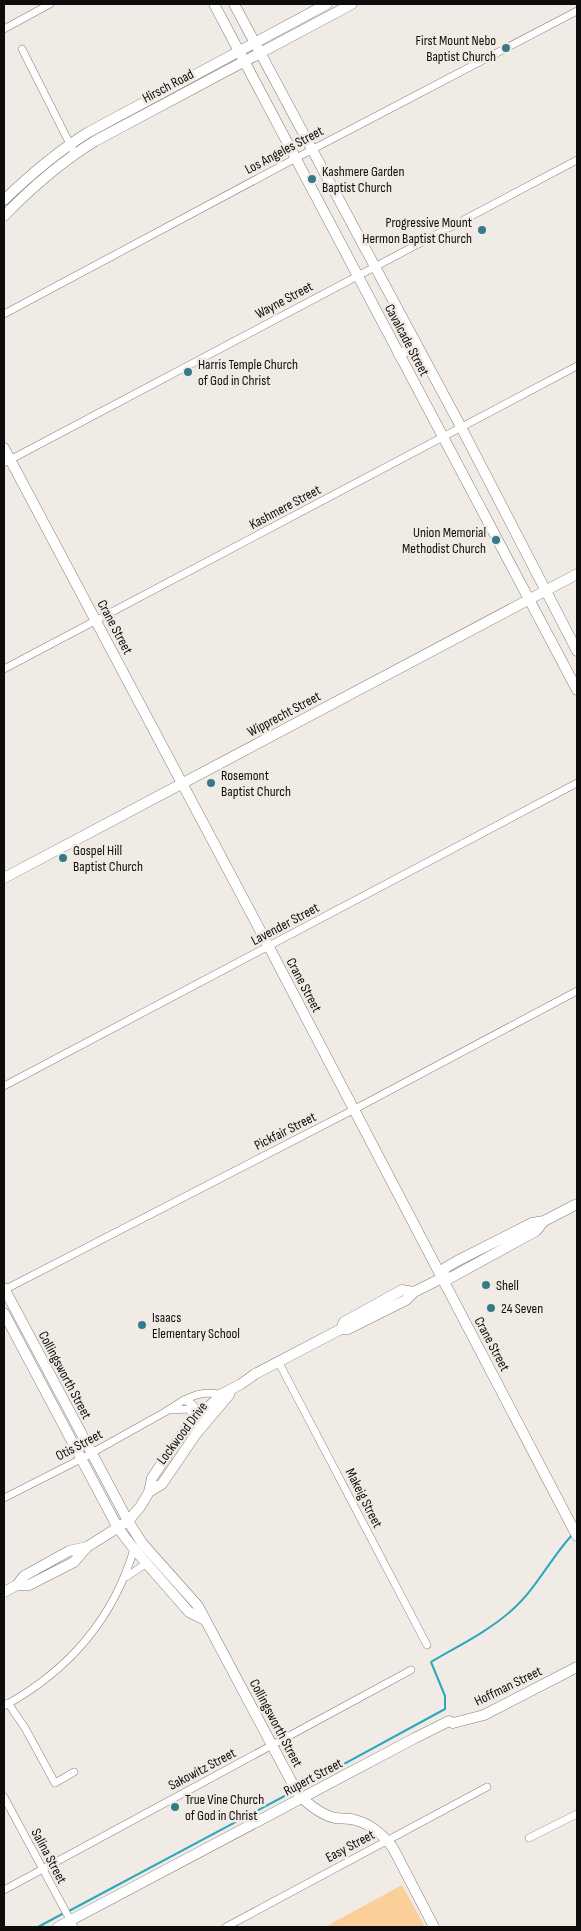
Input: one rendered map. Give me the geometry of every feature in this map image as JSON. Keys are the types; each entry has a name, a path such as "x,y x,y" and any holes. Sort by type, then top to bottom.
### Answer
{"main road":[{"name":"Cavalcade Street","path":"214,4 529,599 576,682"},
{"name":"Cavalcade Street","path":"234,4 461,427 577,651"},
{"name":"Hirsch Road","path":"4,200 34,172 70,144 253,42 327,4"},
{"name":"Hirsch Road","path":"6,214 34,187 75,154 95,141 352,4"},
{"path":"399,355 416,345"},
{"name":"Crane Street","path":"4,448 7,461 96,621 269,947 577,1536"},
{"path":"486,517 503,508"},
{"name":"Wipprecht Street","path":"4,878 577,574"},
{"name":"Lockwood Drive","path":"4,1592 17,1585 24,1576 69,1551 87,1547 128,1521 140,1507 149,1492 162,1484 202,1419 222,1394 278,1361 341,1329 344,1322 402,1290 414,1292 442,1278 450,1278 536,1231 544,1221 577,1204"},
{"name":"Collingsworth Street","path":"4,1289 128,1521 142,1542 198,1606 298,1793 316,1809 334,1818 356,1820 374,1829 386,1840 393,1848 434,1927"},
{"name":"Collingsworth Street","path":"4,1313 118,1528 189,1612 205,1620"},
{"name":"Lockwood Drive","path":"202,1419 236,1387"},
{"name":"Hoffman Street","path":"449,1721 453,1723 484,1715 577,1667"},
{"name":"Rupert Street","path":"58,1927 71,1922 298,1793 449,1721"}],"street":[{"path":"4,30 50,4"},
{"name":"Los Angeles Street","path":"4,314 577,11"},
{"path":"22,49 75,154"},
{"name":"Wayne Street","path":"7,461 577,160"},
{"name":"Kashmere Street","path":"4,669 577,366"},
{"name":"Lavender Street","path":"4,1086 577,783"},
{"name":"Pickfair Street","path":"4,1289 353,1110 577,991"},
{"name":"Makeig Street","path":"278,1361 427,1645"},
{"name":"Otis Street","path":"4,1498 81,1459 196,1394 222,1394"},
{"path":"184,1400 192,1404 202,1419"},
{"name":"Otis Street","path":"165,1412 178,1408 188,1409 202,1419"},
{"path":"74,1772 55,1783 25,1728 6,1704 30,1691 59,1668 86,1641 112,1603 126,1577 134,1549"},
{"path":"126,1577 147,1563"},
{"name":"Sakowitz Street","path":"4,1890 411,1670"},
{"name":"Easy Street","path":"226,1927 487,1787"},
{"name":"Salina Street","path":"4,1797 71,1922"},
{"path":"529,1838 577,1814"}],"shaded area":[{"path":"402,1885 425,1927 325,1927"}],"waterway":[{"path":"298,1789 445,1709 445,1696 431,1662 503,1618 521,1602 572,1535"},
{"path":"69,1911 292,1792"},
{"path":"38,1927 64,1913"}],"place":[{"name":"First Mount Nebo Baptist Church","path":"506,48"},
{"name":"Kashmere Garden Baptist Church","path":"312,179"},
{"name":"Progressive Mount Hermon Baptist Church","path":"482,230"},
{"name":"Harris Temple Church of God in Christ","path":"188,372"},
{"name":"Union Memorial Methodist Church","path":"496,540"},
{"name":"Rosemont Baptist Church","path":"211,783"},
{"name":"Gospel Hill Baptist Church","path":"63,858"},
{"name":"Shell","path":"486,1285"},
{"name":"24 Seven","path":"491,1308"},
{"name":"Isaacs Elementary School","path":"142,1325"},
{"name":"True Vine Church of God in Christ","path":"175,1807"}]}
